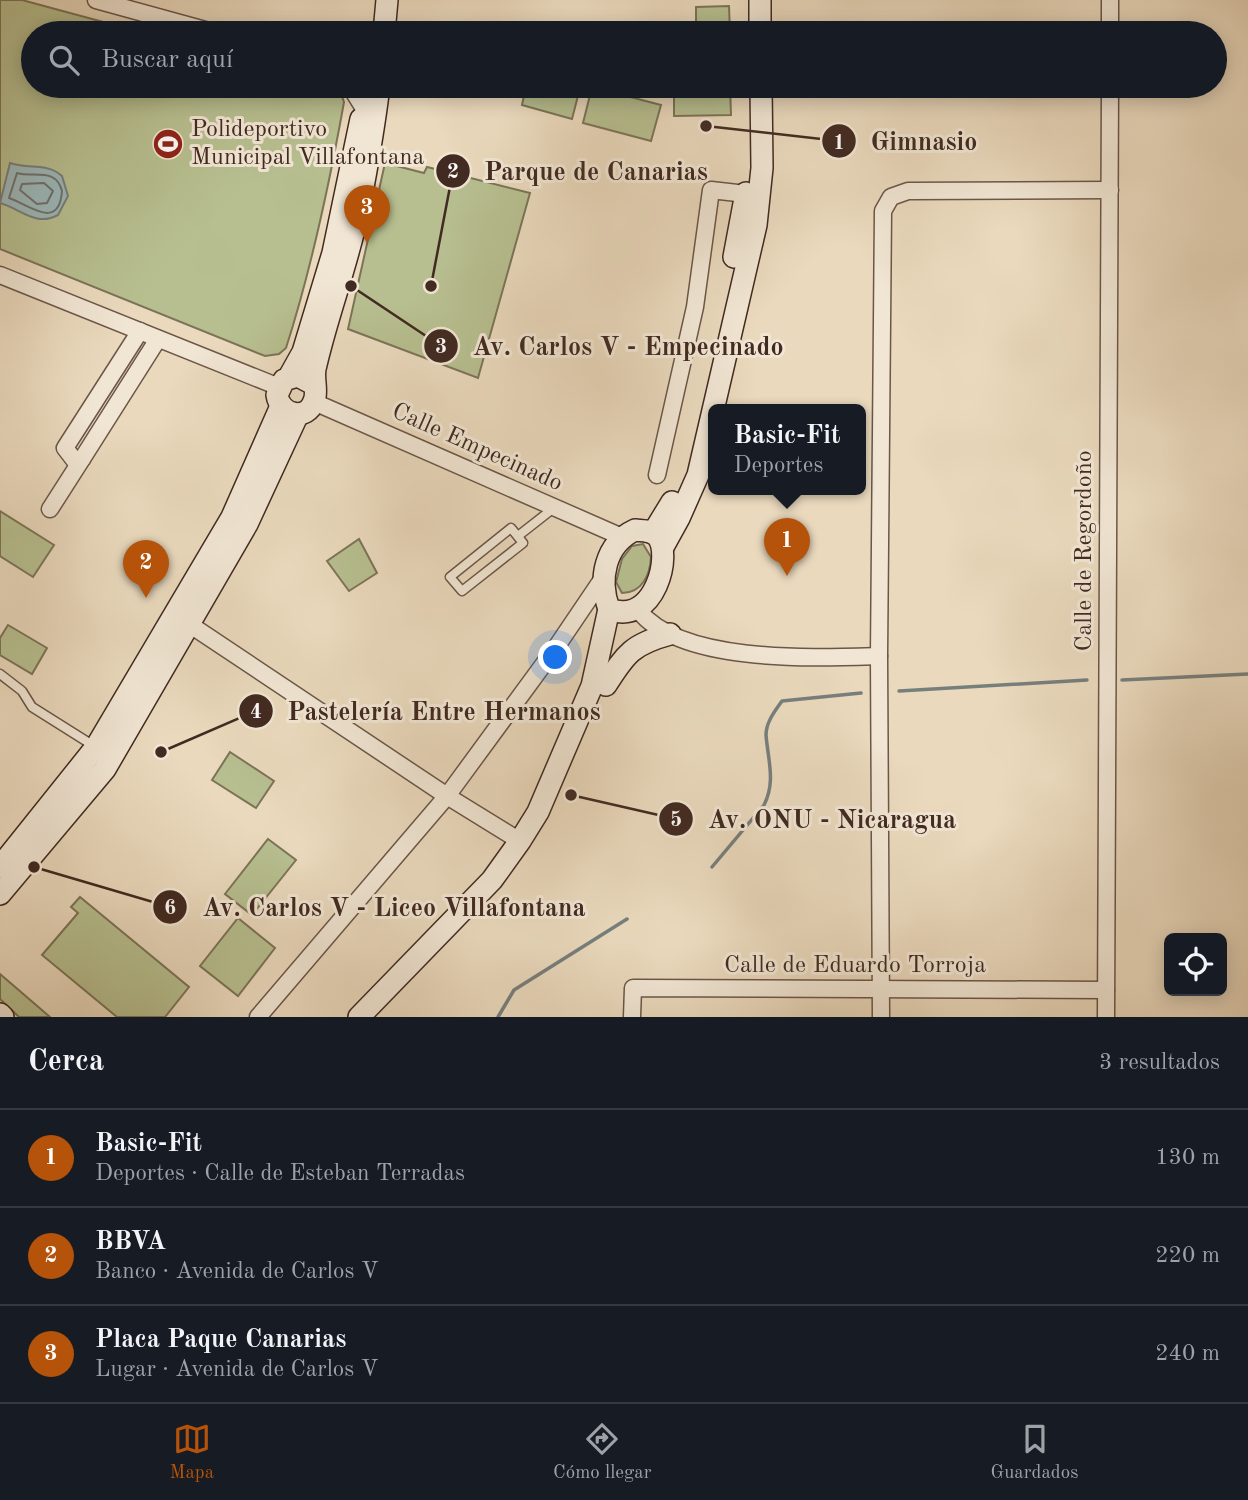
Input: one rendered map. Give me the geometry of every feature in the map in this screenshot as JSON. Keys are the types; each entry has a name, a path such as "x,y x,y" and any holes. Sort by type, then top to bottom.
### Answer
{"street":[{"path":"96,0 172,21"},
{"path":"373,21 374,0"},
{"path":"385,21 387,0"},
{"path":"747,0 747,21"},
{"path":"760,0 760,21"},
{"path":"1110,0 1110,21"},
{"path":"296,395 303,352 333,253 364,98"},
{"path":"0,894 104,769 183,620 232,516 296,395 349,257 371,149 377,98"},
{"path":"359,1017 492,880 520,841 538,812 623,611 650,598 658,578 658,540 685,472 746,194 748,98"},
{"path":"715,404 757,225 762,168 761,98"},
{"name":"Calle de Regordoño","path":"1106,1017 1110,98"},
{"path":"657,475 695,307 711,190 746,194"},
{"path":"881,1017 879,656 883,211 891,197 908,191 1110,190"},
{"name":"Calle Empecinado","path":"0,275 296,395 622,537"},
{"path":"82,459 75,461 65,448 140,331"},
{"path":"50,509 158,339"},
{"path":"658,540 679,518 698,475 708,433"},
{"path":"658,540 635,530 622,537 609,556 603,578 604,595 623,611 670,634 730,653 879,656"},
{"path":"258,1017 447,796 557,646 603,578"},
{"path":"377,1017 503,889 532,849 550,819 606,684 623,611"},
{"path":"0,867 96,747 183,620"},
{"path":"183,620 447,796 520,841"},
{"path":"606,684 625,654 640,643 670,634"},
{"name":"Calle de Eduardo Torroja","path":"632,1017 633,988 1106,990"}],"lane":[{"path":"518,536 555,507"},
{"path":"511,528 518,536 523,543 462,592 450,577 511,528"},
{"path":"0,674 22,691 32,707 96,747"}],"green space":[{"name":"Polideportivo Municipal Villafontana","path":"0,0 22,0 100,21 21,21 21,98 343,98 332,164 304,287 286,348 279,354 265,356 0,249"},
{"path":"729,6 730,21 696,21 696,7"},
{"path":"523,98 577,98 572,119 522,105"},
{"path":"589,98 634,98 661,105 651,141 583,123"},
{"path":"674,98 730,98 731,115 674,116"},
{"path":"385,163 424,173 427,167 530,193 478,378 348,329"},
{"path":"0,511 54,545 33,577 0,556"},
{"path":"359,539 377,573 349,591 327,561"},
{"path":"643,544 651,557 647,576 635,590 622,593 616,582 622,559 632,546"},
{"path":"8,625 47,648 32,674 0,655 0,638"},
{"path":"230,752 274,781 256,808 212,780"},
{"path":"268,839 296,860 252,915 225,894"},
{"path":"80,897 189,987 165,1017 117,1017 42,955 78,913 71,907"},
{"path":"238,918 275,948 238,996 200,966"},
{"path":"0,974 50,1017 19,1017 0,999"}],"water":[{"path":"10,163 50,169 62,176 68,196 58,215 36,218 0,203"}],"waterway":[{"path":"1122,680 1248,674"},
{"path":"899,691 1087,680"},
{"path":"712,867 764,805 768,796 770,779 766,730 782,701 861,693"},
{"path":"498,1017 514,990 627,919"}],"place":[{"name":"Gimnasio","path":"706,126"},
{"name":"Polideportivo Municipal Villafontana","path":"168,144"},
{"name":"Placa Paque Canarias","path":"367,243"},
{"name":"Av. Carlos V - Empecinado","path":"351,286"},
{"name":"Parque de Canarias","path":"431,286"},
{"name":"Basic-Fit","path":"787,576"},
{"name":"BBVA","path":"146,598"},
{"name":"Pastelería Entre Hermanos","path":"161,752"},
{"name":"Av. ONU - Nicaragua","path":"571,795"},
{"name":"Av. Carlos V - Liceo Villafontana","path":"34,867"}]}
